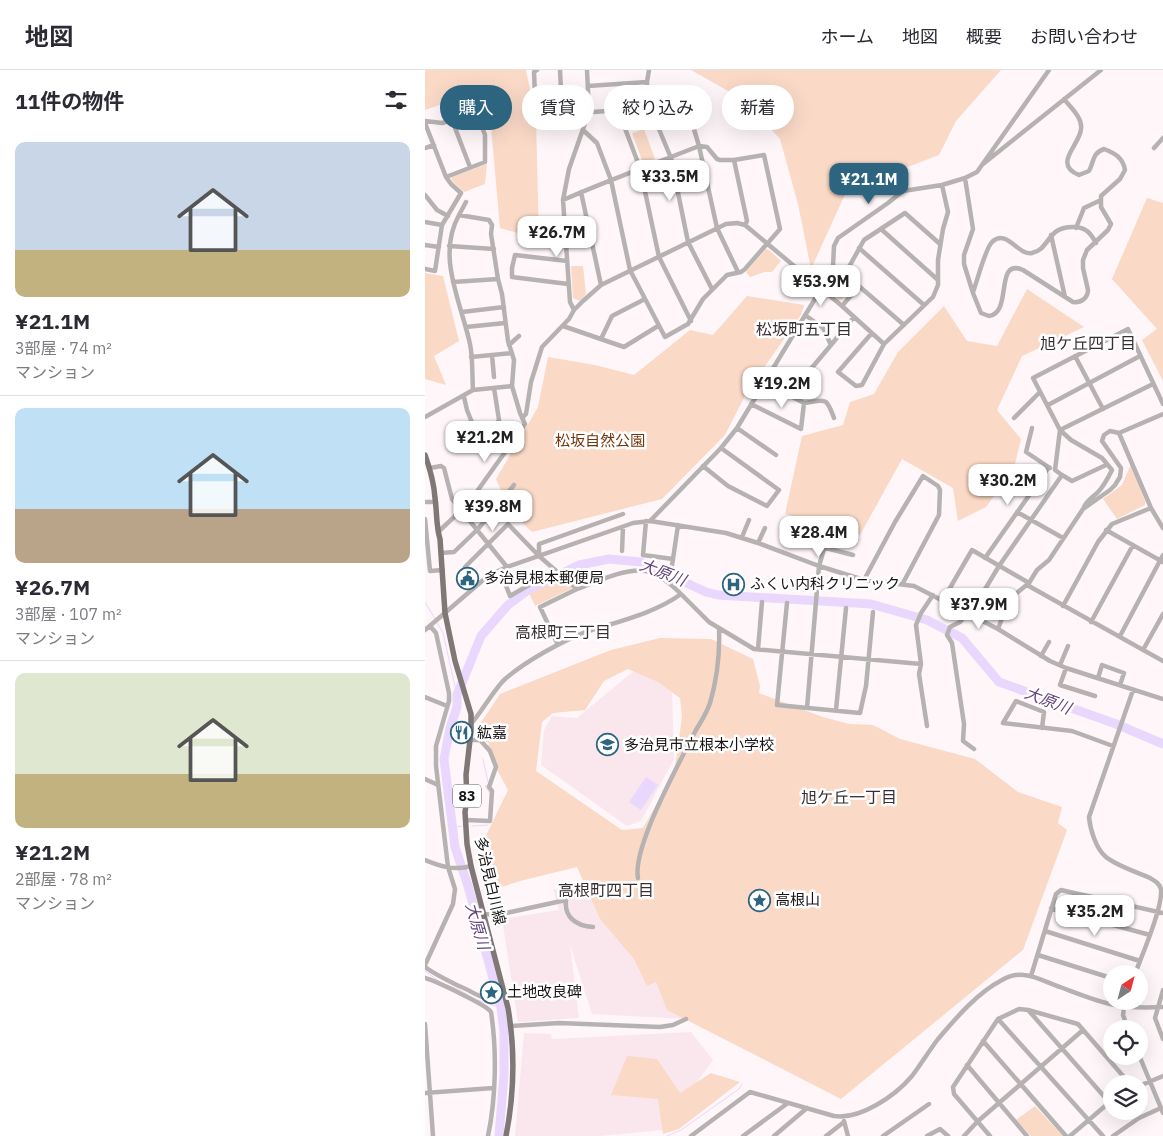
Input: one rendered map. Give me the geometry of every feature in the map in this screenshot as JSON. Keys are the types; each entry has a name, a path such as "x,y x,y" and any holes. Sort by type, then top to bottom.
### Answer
{"main road":[{"name":"多治見白川線","path":"425,455 430,468 436,502 445,613 455,660 471,714 466,775 469,867 484,914 511,1026 512,1076 506,1136"}],"street":[{"path":"535,85 534,72 537,70"},
{"path":"560,70 561,85"},
{"path":"587,70 588,85"},
{"path":"647,85 649,70"},
{"path":"673,558 643,555 648,521 721,448 737,428 821,289 833,266 834,246 838,238 903,191 942,185 977,172 1049,70"},
{"path":"982,166 1101,70"},
{"path":"594,86 647,82"},
{"path":"965,178 973,229 964,255 964,264 981,313 989,316 995,314 1001,308 1006,277 1011,270 1019,268 1065,297 1076,302 1084,299 1088,294 1083,260 1087,250 1108,230 1111,224 1101,207 1103,193 1120,179 1125,170 1120,157 1104,149 1097,152 1089,171 1079,175 1069,168 1067,158 1081,130 1081,124 1077,115 1064,99"},
{"path":"425,269 435,271 442,225 461,193 446,177 425,122 440,123"},
{"path":"456,130 471,167"},
{"path":"446,177 485,162 485,135 483,130"},
{"path":"563,200 581,192 611,180 640,168 699,146 707,147 717,159 734,160 764,154 780,228 745,269 741,272 727,275 703,299 688,324 665,337 630,270 611,180 597,143 583,130 569,169 563,200 568,284 570,302 574,310"},
{"path":"626,130 640,168 659,256 691,321"},
{"path":"659,130 671,158 688,242 712,290"},
{"path":"694,130 717,228 738,272"},
{"path":"1154,148 1163,138"},
{"path":"425,148 433,145"},
{"path":"734,160 747,221 745,225"},
{"path":"871,334 838,372 856,386 862,385 884,344 933,296 938,285 940,244 948,212 942,185"},
{"path":"581,192 601,285"},
{"path":"425,195 437,210 447,216"},
{"path":"1076,228 1084,208 1101,200"},
{"path":"466,202 453,226 449,257 453,282 470,346 473,390"},
{"path":"904,325 845,274 864,240 905,213 940,244"},
{"path":"438,532 461,512 525,423 512,386 514,360 505,324 491,234 492,226 489,220 459,216"},
{"path":"425,222 442,225"},
{"path":"522,418 526,414 529,389 542,347 563,326 574,310 601,285 727,224 737,223 745,225 884,344"},
{"path":"973,293 988,246 995,240 1003,238 1008,240 1029,254 1038,251 1051,235 1060,229 1083,228 1091,234 1096,243"},
{"path":"881,230 938,280"},
{"path":"1051,235 1065,297"},
{"path":"425,245 439,247"},
{"path":"449,246 494,248"},
{"path":"859,248 924,305"},
{"path":"567,261 515,255 512,277 568,284"},
{"path":"453,282 498,279"},
{"path":"841,306 859,286"},
{"path":"601,339 612,316 645,299"},
{"path":"462,312 504,308"},
{"path":"805,316 823,328 831,345"},
{"path":"789,395 853,318"},
{"path":"466,327 505,324"},
{"path":"563,326 624,347 658,326"},
{"path":"998,628 1012,597 1028,584 1037,570 1049,560 1086,502 1105,484 1112,470 1102,458 1071,440 1060,430 1033,378 1128,329 1163,404"},
{"path":"509,345 519,336"},
{"path":"471,357 512,353"},
{"path":"492,355 494,377"},
{"path":"1075,356 1103,409"},
{"path":"1048,404 1140,356"},
{"path":"764,382 804,403 825,400 828,402 834,418"},
{"path":"1060,430 1153,384"},
{"path":"425,417 464,397 473,390 512,386"},
{"path":"464,397 479,440 483,441 499,420 494,388"},
{"path":"1014,418 1041,392"},
{"path":"751,404 801,429 804,403"},
{"path":"1083,509 1110,490 1118,481 1121,468 1102,441 1104,435 1110,431 1119,433 1163,414"},
{"path":"737,428 776,455"},
{"path":"1032,428 1026,452 1072,481 1107,465"},
{"path":"1055,470 1060,430"},
{"path":"1119,433 1151,508 1163,528"},
{"path":"703,466 728,486 767,506 779,490 721,448"},
{"path":"430,468 441,466 444,468 452,499 507,567"},
{"path":"985,558 1049,467"},
{"path":"974,749 963,741 964,724 952,644 947,635 949,628 960,622 969,613 1061,475"},
{"path":"864,580 895,522 923,476 938,486 940,490 939,514 903,583"},
{"path":"441,553 454,552 478,529 514,484"},
{"path":"425,502 436,502"},
{"path":"1063,606 1106,530 1118,520 1151,508"},
{"path":"1017,512 1063,538"},
{"path":"539,556 539,544 623,514"},
{"path":"425,519 430,571 443,570"},
{"path":"742,537 749,520"},
{"path":"425,630 489,575 623,527 648,521 742,537 819,566 864,580 903,583 914,586 998,628 1041,656 1066,668 1163,699"},
{"path":"476,585 465,567 509,524 539,556 577,589"},
{"path":"671,571 678,526"},
{"path":"622,551 623,527"},
{"path":"758,543 765,528"},
{"path":"582,529 587,540"},
{"path":"1106,530 1161,562"},
{"path":"428,539 440,539"},
{"path":"791,539 823,549 853,555"},
{"path":"1091,622 1133,546"},
{"path":"807,708 819,566 823,549"},
{"path":"943,600 973,550 1063,606 1163,661"},
{"path":"1120,636 1161,562 1163,555"},
{"path":"500,570 510,596 555,570"},
{"path":"558,645 540,607 577,589 631,571 647,571 671,585 709,622 754,649 921,664"},
{"path":"471,724 503,681 535,658 589,631 635,617 673,600 681,594"},
{"path":"927,726 919,674 921,664 916,625 921,613 933,595"},
{"path":"758,649 762,602"},
{"path":"787,603 777,705 861,713 866,686 873,612"},
{"path":"836,710 846,608"},
{"path":"1143,650 1163,614"},
{"path":"431,625 436,633 449,693 449,701 436,746 436,766 448,867 455,889 453,904 425,966 446,981 461,986 476,996 488,999"},
{"path":"638,878 639,861 645,837 657,809 710,704 720,652 719,628"},
{"path":"1041,656 1049,642"},
{"path":"1060,665 1068,646"},
{"path":"1098,678 1102,665 1124,673 1120,685"},
{"path":"1066,668 1060,685 1095,696"},
{"path":"1133,690 1089,817 1090,826 1101,850 1107,858 1156,882 1160,887 1161,912 1138,965"},
{"path":"425,697 447,706"},
{"path":"1042,728 1044,712 1016,701 1003,723 1042,728 1072,731 1113,746"},
{"path":"466,820 489,821 492,791 489,787 496,767 490,751 480,740 470,740"},
{"path":"425,779 438,785"},
{"path":"425,860 457,870 469,867"},
{"path":"1031,976 1051,908 1056,894 1061,890 1161,912"},
{"path":"484,914 497,915 566,900 565,909 572,920 585,926 593,927"},
{"path":"1051,908 1150,935"},
{"path":"1045,931 1139,961"},
{"path":"1038,955 1103,975"},
{"path":"826,1136 843,1120 873,1107 902,1086 939,1039 983,993 1003,979 1015,975 1031,976 1103,1001"},
{"path":"425,978 457,991 490,1010 494,1048 491,1121 488,1136"},
{"path":"1163,990 1160,1007 1155,1018 1163,1039"},
{"path":"990,1136 952,1091 998,1018 1019,1009 1078,1024 1122,1075"},
{"path":"1028,1010 1103,1094"},
{"path":"998,1018 1103,1136"},
{"path":"511,1026 559,1023 660,1027 673,1025 686,1019"},
{"path":"425,1024 427,1092 433,1136"},
{"path":"964,1136 1019,1084 1083,1030"},
{"path":"983,1042 1066,1136"},
{"path":"967,1065 1027,1136"},
{"path":"1113,1136 1139,1118 1162,1110 1143,1065"},
{"path":"1150,1082 1163,1076"},
{"path":"427,1092 493,1088"},
{"path":"691,1136 748,1092 843,1120"},
{"path":"743,1136 788,1103"},
{"path":"883,1136 929,1104"},
{"path":"774,1136 807,1108"},
{"path":"1070,1136 1103,1108"},
{"path":"843,1120 848,1136"},
{"path":"929,1135 940,1129 948,1136"}],"shaded area":[{"name":"多治見市立根本小学校","path":"636,669 672,690 674,759 641,821 627,826 541,765 544,730 552,716 577,718"},
{"path":"646,777 658,785 641,810 629,802"},
{"path":"553,889 589,895 686,1019 592,1014 570,945 579,1018 518,1022 502,919 559,910"},
{"path":"691,1032 713,1060 663,1130 600,1136 515,1136 524,1033 551,1034 552,1039"}],"green space":[{"path":"425,70 526,70 529,85 522,85 522,130 536,130 539,239 500,228 491,130 512,130 512,85 440,85 440,105 425,110"},
{"path":"691,70 1001,70 956,121 939,155 847,190 811,269 798,204 780,139 772,130 794,130 794,85 722,85 722,88"},
{"path":"644,130 655,159 643,163 632,133"},
{"path":"487,164 485,184 464,192 451,180 452,177"},
{"path":"1147,198 1163,203 1163,381 1142,340 1157,329 1112,279"},
{"path":"766,249 781,261 772,272 765,272 750,277 746,272"},
{"path":"571,266 583,266 586,294 580,301 573,298"},
{"path":"425,273 443,276 459,341 434,356 446,385 425,379"},
{"path":"834,273 838,273 853,286 839,300 827,286"},
{"path":"1027,289 1084,327 1022,356 997,410 1021,439 1014,468 986,507 958,521 953,488 902,459 860,535 785,514 802,436 843,425 850,402 874,394 898,352 944,306 967,341 997,346"},
{"name":"松坂自然公園","path":"747,296 804,305 801,315 748,390 725,435 662,499 532,532 511,512 496,479 538,407 548,357 595,365 634,375 690,330 713,335"},
{"path":"1131,464 1145,505 1117,519 1103,499 1122,485"},
{"path":"560,577 573,588 535,606 529,593"},
{"path":"660,638 711,639 753,659 760,686 759,693 823,717 849,724 873,725 900,739 975,759 1018,792 1062,807 1058,823 1067,830 1023,950 841,1099 667,1010 656,982 647,986 634,959 600,919 577,867 492,890 482,844 508,790 486,749 489,744 476,730 500,694 611,650","holes":["628,669 658,682 680,698 682,717 674,774 643,828 622,830 536,771 542,722 553,713 585,710 604,681"]},
{"path":"627,1056 657,1059 680,1093 711,1073 740,1082 679,1129 663,1134 658,1099 611,1095"},
{"path":"1035,1106 1063,1136 1031,1136 1016,1120"}],"waterway":[{"name":"大原川","path":"499,1136 504,1074 504,1031 501,1008 468,886 455,847 444,759 450,728 457,707 457,695 481,636 508,605 528,590 579,565 609,559 641,562 706,592 718,595 871,604 927,620 962,638 999,682 1116,724 1163,744"},
{"path":"425,602 435,619"},
{"path":"437,622 443,633 457,695"},
{"path":"483,759 488,782"},
{"path":"488,785 485,786 490,793"},
{"path":"472,826 488,825"},
{"path":"453,828 462,826"},
{"path":"425,971 439,981"},
{"path":"447,985 468,995"},
{"path":"478,1000 501,1008"},
{"path":"667,1136 681,1130 739,1089 742,1084"}],"place":[{"name":"多治見根本郵便局","path":"468,578"},
{"name":"ふくい内科クリニック","path":"734,584"},
{"name":"紘嘉","path":"461,733"},
{"name":"多治見市立根本小学校","path":"608,745"},
{"name":"高根山","path":"759,900"},
{"name":"土地改良碑","path":"491,992"}],"district":[{"name":"松坂町五丁目","path":"804,329"},
{"name":"旭ケ丘四丁目","path":"1088,343"},
{"name":"高根町三丁目","path":"563,632"},
{"name":"旭ケ丘一丁目","path":"849,797"},
{"name":"高根町四丁目","path":"606,890"}]}
